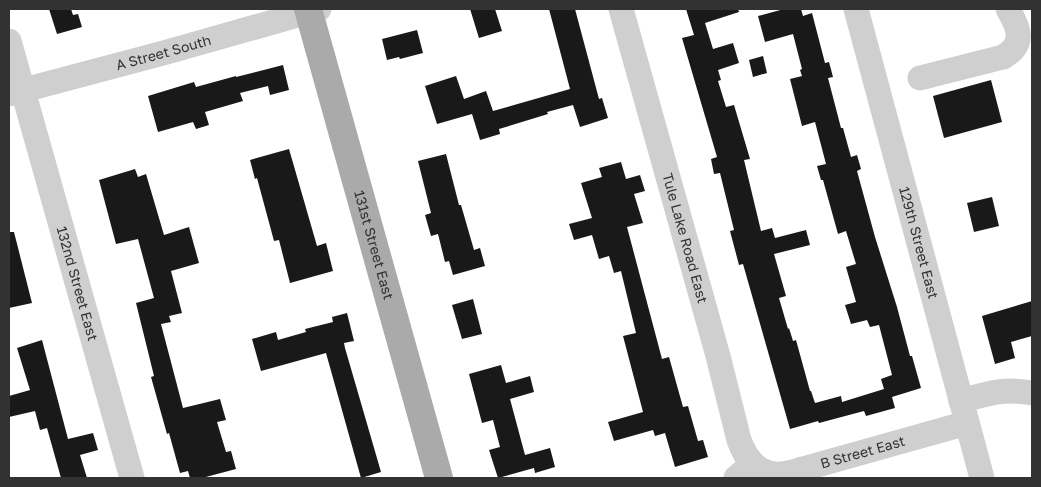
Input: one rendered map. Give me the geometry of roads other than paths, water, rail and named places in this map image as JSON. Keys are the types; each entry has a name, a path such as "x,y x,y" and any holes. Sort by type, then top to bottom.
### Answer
{"main road":[{"name":"131st Street East","path":"312,10 440,478"}],"street":[{"name":"Tule Lake Road East","path":"621,9 744,453 744,471"},
{"name":"129th Street East","path":"856,9 982,478"},
{"path":"920,78 1010,53 1019,41 1015,21 1008,9"},
{"name":"A Street South","path":"16,92 167,52 312,10"},
{"name":"132nd Street East","path":"9,41 16,92 132,478"},
{"name":"B Street East","path":"744,471 759,469 776,474 794,471 964,412 999,390 1016,390 1032,393"}]}
